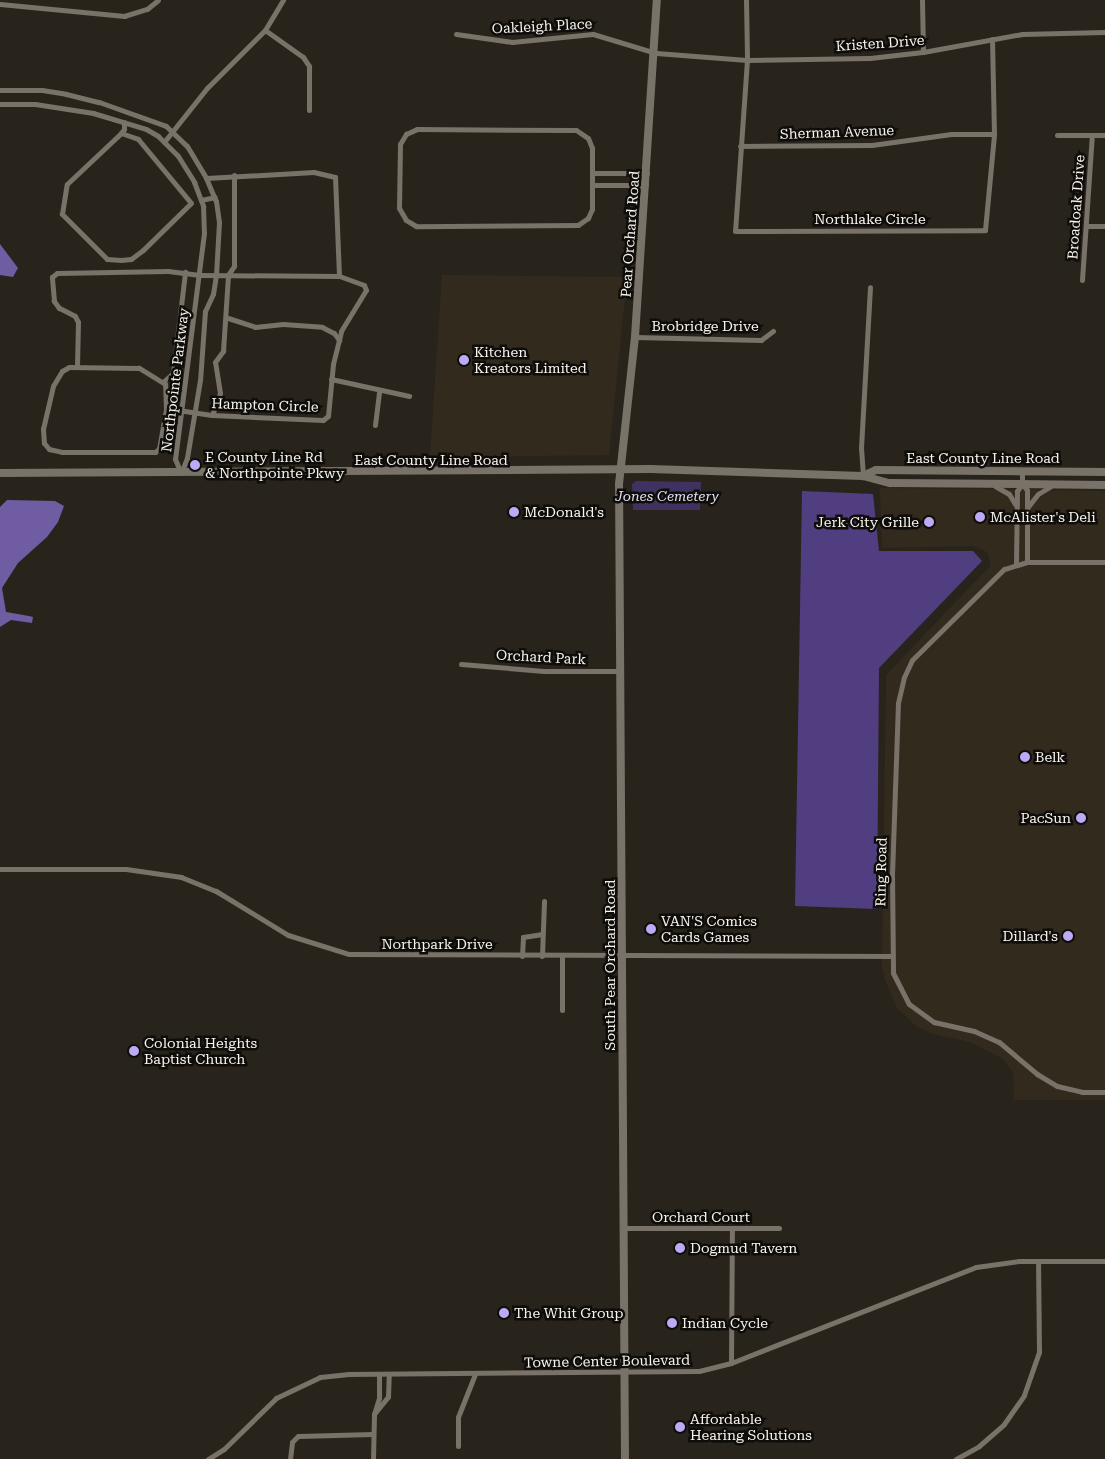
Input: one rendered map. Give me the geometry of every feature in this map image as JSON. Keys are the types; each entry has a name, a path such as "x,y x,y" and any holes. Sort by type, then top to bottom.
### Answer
{"street":[{"path":"0,4 124,16 147,9 158,0"},
{"path":"164,142 207,88 266,30 283,0"},
{"name":"Pear Orchard Road","path":"621,470 635,337 656,53 657,0"},
{"name":"Northlake Circle","path":"746,0 747,60 736,231 985,230 994,134 992,39"},
{"path":"922,0 922,52"},
{"path":"266,30 303,58 309,66 312,77 309,110"},
{"name":"Kristen Drive","path":"656,53 747,60 870,58 1050,32 1105,32"},
{"name":"Oakleigh Place","path":"456,34 512,42 593,34 656,53"},
{"name":"Northpointe Parkway","path":"0,90 42,90 99,102 166,126 187,146 215,197 219,222 216,275 203,324 203,354 187,458 181,473"},
{"name":"Northpointe Parkway","path":"0,104 58,107 146,129 164,142 194,182 201,200 204,233 176,459 181,473"},
{"path":"121,133 138,138 191,203 143,250 131,259 121,260 108,258 62,214 67,184 121,133 124,122"},
{"path":"417,129 576,130 588,138 592,148 592,173 592,209 578,226 416,226 406,220 399,208 400,144 406,134 417,129"},
{"name":"Sherman Avenue","path":"740,146 872,145 951,134 994,134"},
{"path":"1057,135 1105,135"},
{"name":"Broadoak Drive","path":"1082,280 1092,135"},
{"path":"77,366 78,322 75,316 59,308 54,301 52,277 57,273 185,272 200,275 338,276 335,177 314,172 206,178"},
{"path":"592,173 647,173"},
{"path":"212,415 220,393 215,362 223,351 228,318 228,275 234,266 234,175"},
{"path":"592,185 646,185"},
{"path":"201,200 215,197"},
{"path":"1086,226 1105,226"},
{"path":"163,382 173,373 185,272"},
{"name":"Hampton Circle","path":"166,410 212,415 323,420 328,416 339,340 366,290 364,285 338,276"},
{"path":"863,476 861,448 870,287"},
{"path":"228,318 255,328 283,324 322,327 334,332 339,340"},
{"name":"Brobridge Drive","path":"635,337 761,340 773,331"},
{"path":"77,366 139,368 163,382 166,410 159,449 154,452 62,452 49,449 44,443 43,429 53,386 62,371 77,366"},
{"path":"332,379 409,396"},
{"path":"375,425 379,390"},
{"name":"East County Line Road","path":"0,473 621,470 863,476 890,483 1105,485"},
{"name":"South Pear Orchard Road","path":"621,470 625,1459"},
{"name":"East County Line Road","path":"863,476 876,470 1105,472"},
{"path":"1022,471 1022,484 1026,490 1026,562"},
{"path":"992,484 1009,494 1016,506"},
{"path":"1016,564 1017,491 1022,484"},
{"path":"1026,509 1038,494 1055,484"},
{"name":"Ring Road","path":"1105,562 1026,562 998,572 923,646 904,677 898,703 898,775 892,838 892,956 894,973 900,992 922,1016 940,1025 974,1031 999,1042 1044,1079 1057,1086 1074,1091 1105,1092"},
{"name":"Orchard Park","path":"461,664 544,671 621,671"},
{"name":"Northpark Drive","path":"0,869 126,869 181,877 216,891 288,936 349,954 892,956"},
{"path":"542,956 540,934 544,901"},
{"path":"522,956 524,937 540,934"},
{"path":"562,956 562,1010"},
{"name":"Orchard Court","path":"623,1228 779,1228"},
{"path":"731,1363 732,1228"},
{"path":"956,1459 980,1446 1004,1424 1024,1395 1038,1352 1038,1261"},
{"name":"Towne Center Boulevard","path":"208,1459 224,1449 276,1398 293,1388 332,1375 686,1373 731,1363 961,1272 1000,1262 1105,1261"},
{"path":"373,1459 374,1414 379,1400 379,1374"},
{"path":"374,1414 386,1402 389,1374"},
{"path":"458,1446 458,1416 475,1374"},
{"path":"379,1400 386,1402"},
{"path":"290,1459 292,1442 298,1436 373,1434"}],"shaded area":[{"path":"0,244 18,268 13,277 0,275"},
{"path":"442,275 627,277 609,455 430,457"},
{"path":"880,488 1105,491 1105,1100 1014,1100 1013,1072 1003,1059 970,1042 932,1034 916,1026 897,1008 885,980 882,968 886,675 990,566 990,562 987,552 974,546 882,548"},
{"path":"802,491 873,494 879,551 973,551 982,561 879,668 877,909 795,906"},
{"path":"7,500 55,501 64,506 58,522 47,537 18,563 2,588 6,612 33,617 32,623 11,620 0,627 0,507"}],"green space":[{"name":"Jones Cemetery","path":"636,481 701,482 700,510 633,510 632,484"}],"place":[{"name":"Kitchen Kreators Limited","path":"464,360"},
{"name":"E County Line Rd & Northpointe Pkwy","path":"195,465"},
{"name":"McDonald's","path":"514,512"},
{"name":"McAlister's Deli","path":"980,517"},
{"name":"Jerk City Grille","path":"929,522"},
{"name":"Belk","path":"1025,757"},
{"name":"PacSun","path":"1081,818"},
{"name":"VAN'S Comics Cards Games","path":"651,929"},
{"name":"Dillard's","path":"1068,936"},
{"name":"Colonial Heights Baptist Church","path":"134,1051"},
{"name":"Dogmud Tavern","path":"680,1248"},
{"name":"The Whit Group","path":"504,1313"},
{"name":"Indian Cycle","path":"672,1323"},
{"name":"Affordable Hearing Solutions","path":"680,1427"}]}
